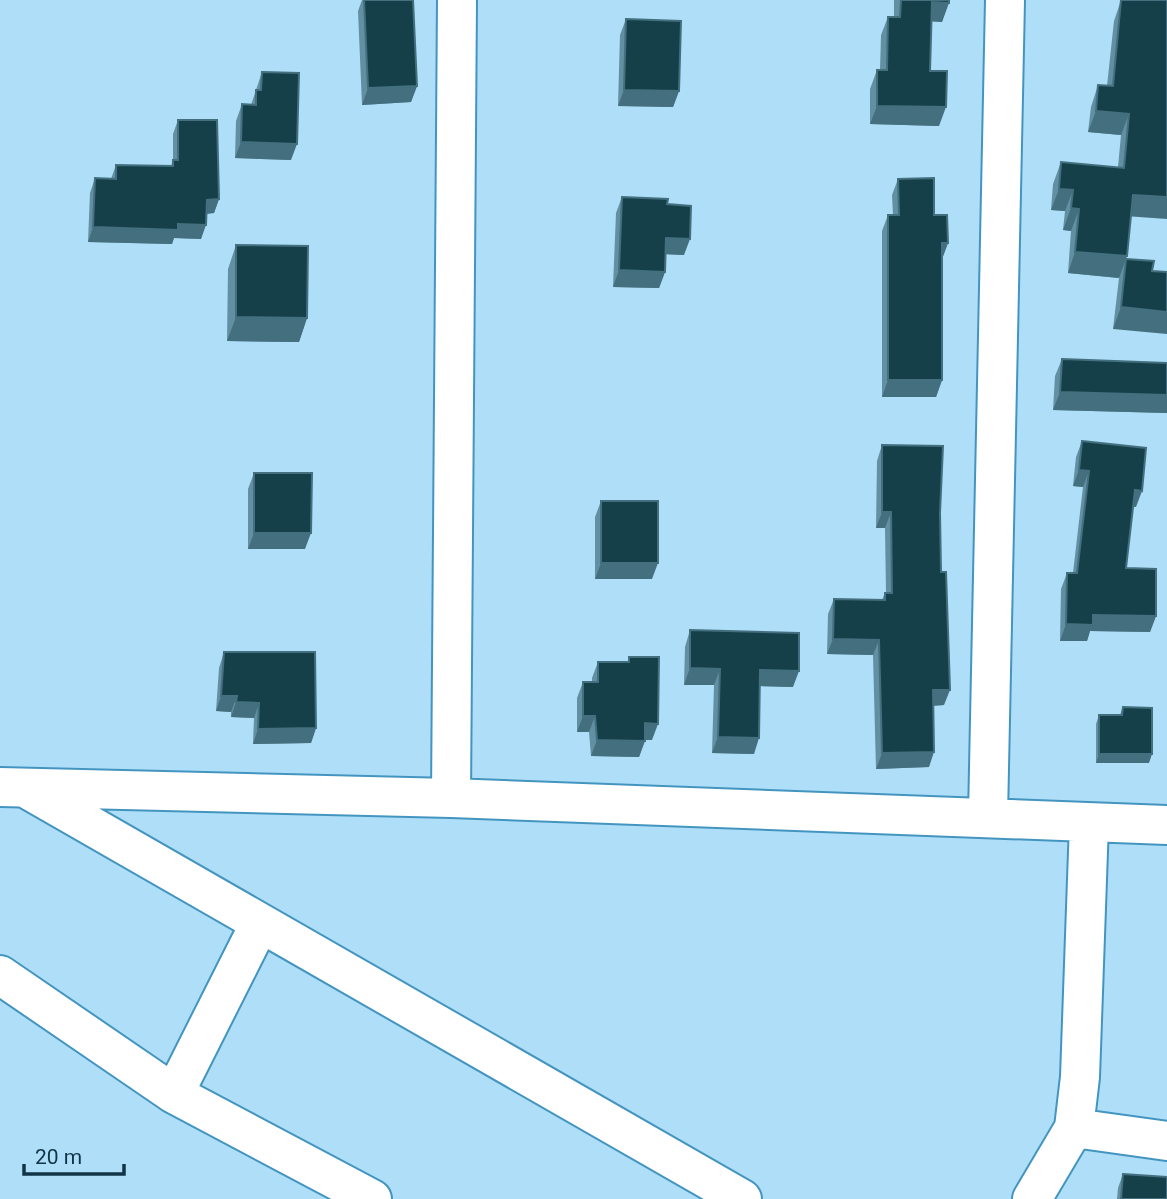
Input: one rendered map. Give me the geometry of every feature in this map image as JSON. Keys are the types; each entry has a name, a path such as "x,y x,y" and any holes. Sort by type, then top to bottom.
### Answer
{"street":[{"path":"451,798 457,0"},
{"path":"988,816 1005,0"},
{"path":"11,787 451,798 988,816 1167,825"},
{"path":"11,787 260,923 742,1199"},
{"path":"1032,1199 1074,1128 1080,1077 1090,823"},
{"path":"174,1094 260,923"},
{"path":"0,975 174,1094 373,1199"},
{"path":"1074,1128 1167,1141"}],"building":[{"path":"364,0 413,0 417,86 368,88"},
{"path":"901,0 949,0 949,3 932,2 930,71 947,71 946,107 877,106 877,70 887,70 888,17 900,17"},
{"path":"1121,0 1167,0 1167,197 1133,195 1127,256 1075,252 1079,209 1071,208 1073,190 1059,189 1061,162 1124,168 1129,114 1096,111 1098,85 1113,86"},
{"path":"626,19 681,21 679,91 624,90"},
{"path":"262,72 299,73 297,144 241,142 242,104 256,105 256,90 261,90"},
{"path":"178,120 217,120 219,199 207,200 206,225 178,224 178,230 93,227 95,178 116,179 116,165 173,166 173,160 178,160"},
{"path":"934,178 934,215 947,215 948,243 942,243 942,380 888,380 888,215 899,215 898,179"},
{"path":"622,197 668,199 667,204 691,206 690,239 666,238 665,272 619,270"},
{"path":"236,245 308,246 307,318 236,317"},
{"path":"1126,259 1154,261 1152,271 1167,272 1167,312 1121,307"},
{"path":"1062,359 1167,363 1167,395 1060,392"},
{"path":"1082,441 1146,448 1142,491 1135,490 1126,568 1156,569 1156,616 1093,615 1093,625 1066,624 1067,573 1077,573 1089,471 1079,470"},
{"path":"882,445 943,446 941,572 946,572 950,690 933,690 934,752 882,753 879,640 833,639 834,599 885,600 885,593 892,593 891,512 882,512"},
{"path":"254,473 312,473 311,533 254,533"},
{"path":"601,501 658,501 658,563 601,563"},
{"path":"690,630 799,633 799,671 760,670 759,738 718,737 720,669 690,668"},
{"path":"224,652 315,652 316,728 258,729 259,703 236,702 237,696 221,696"},
{"path":"629,657 659,657 658,724 645,723 645,741 597,740 595,716 583,716 583,682 598,682 598,662 629,662"},
{"path":"1123,707 1152,708 1152,754 1099,754 1099,715 1122,715"},
{"path":"1123,1174 1167,1177 1167,1199 1121,1199"}]}
